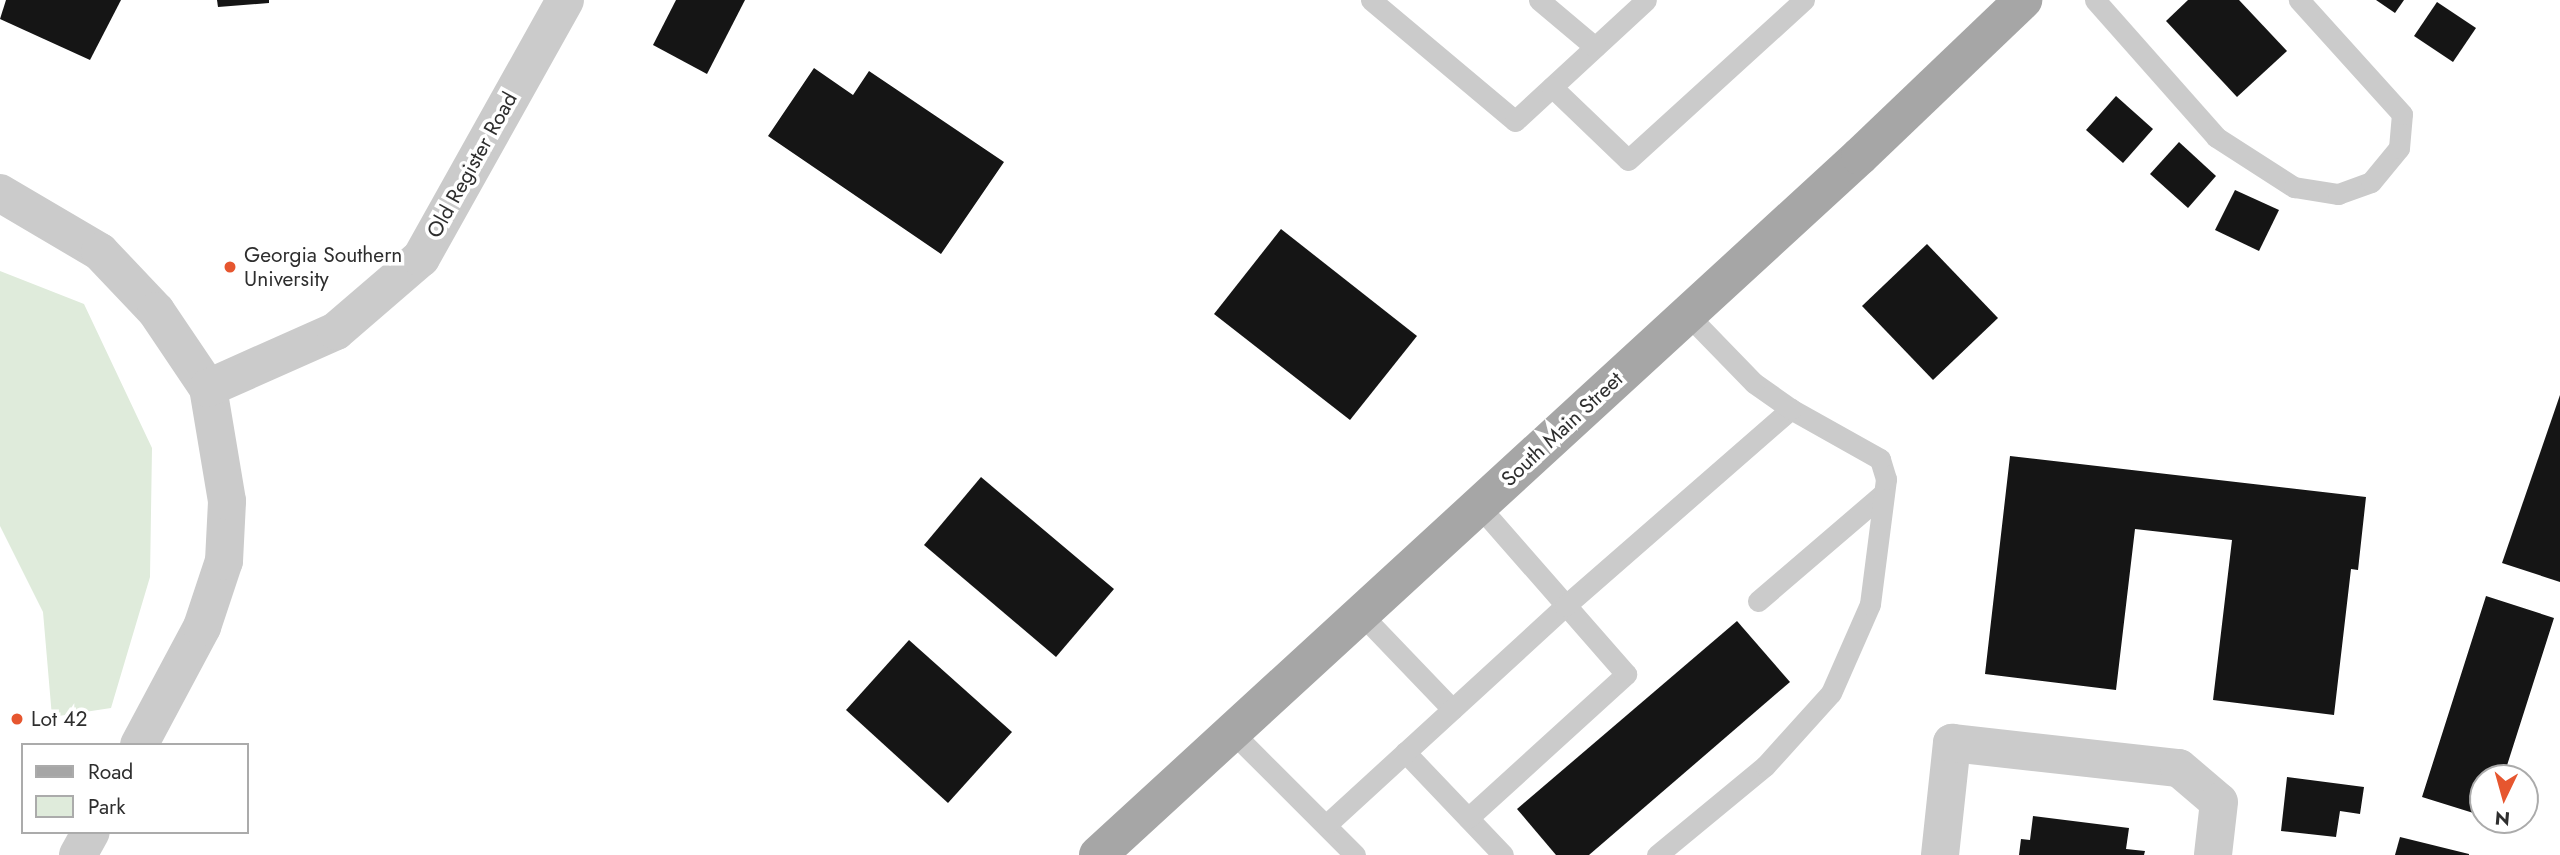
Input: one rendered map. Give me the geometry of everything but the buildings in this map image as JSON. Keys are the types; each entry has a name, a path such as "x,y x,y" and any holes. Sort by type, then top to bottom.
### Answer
{"main road":[{"name":"South Main Street","path":"1098,855 1687,314 2023,0"}],"street":[{"name":"Old Register Road","path":"208,388 336,331 421,258 565,0"},
{"path":"0,192 100,253 156,311 208,388 227,502 224,561 202,627 140,743"},
{"path":"1940,855 1952,743 2179,768 2219,802 2213,855"},
{"path":"78,855 90,834"}],"lane":[{"path":"1371,0 1514,121 1646,0"},
{"path":"1539,0 1595,47"},
{"path":"1552,87 1628,160 1804,0"},
{"path":"2095,0 2216,137 2294,187 2338,194 2371,182 2399,148 2402,114 2300,0"},
{"path":"1657,855 1765,766 1831,693 1870,604 1886,479 1880,459 1791,409 1754,383 1687,314"},
{"path":"1325,825 1565,606 1791,409"},
{"path":"1758,601 1884,493"},
{"path":"1468,818 1626,674 1479,506"},
{"path":"1361,614 1452,709"},
{"path":"1232,732 1325,825 1349,853"},
{"path":"1405,752 1503,855"}],"green space":[{"path":"0,271 84,304 152,448 150,577 111,708 52,717 43,612 0,526"}],"place":[{"name":"Georgia Southern University","path":"230,267"},
{"name":"Lot 42","path":"17,719"}]}
